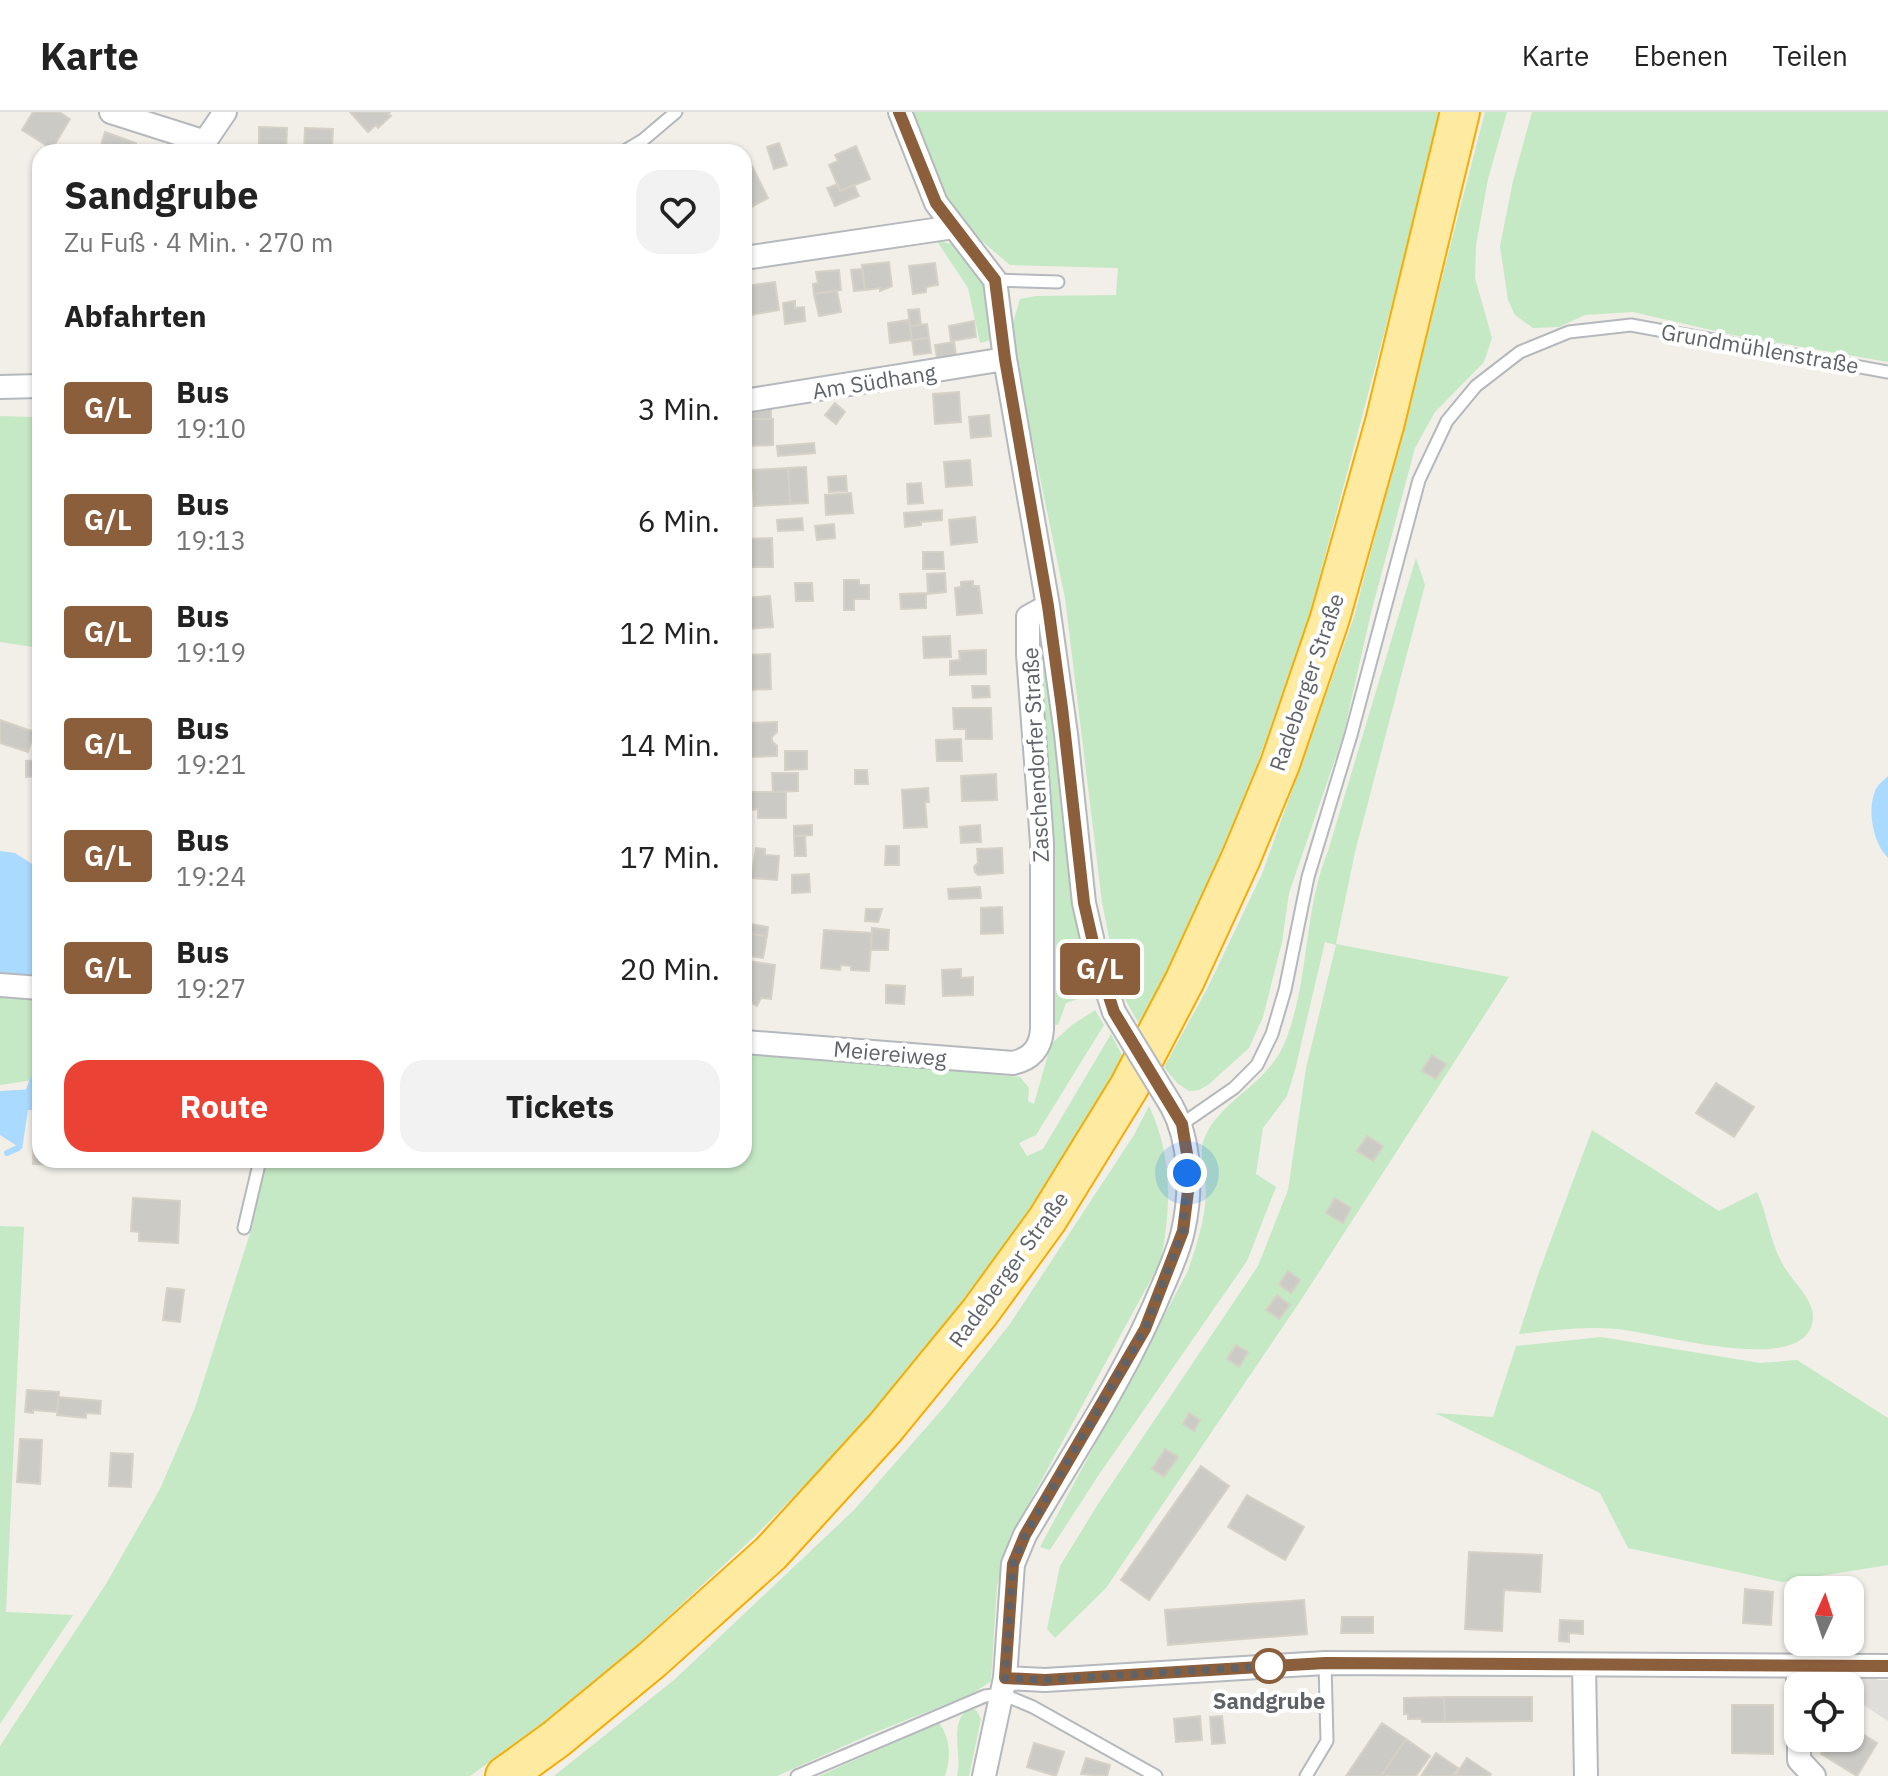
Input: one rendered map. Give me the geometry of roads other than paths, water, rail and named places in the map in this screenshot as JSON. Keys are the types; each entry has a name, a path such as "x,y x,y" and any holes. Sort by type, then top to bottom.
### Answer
{"highway":[{"name":"Radeberger Straße","path":"505,1776 556,1739 653,1659 771,1553 885,1428 980,1312 1047,1220 1129,1087 1185,980 1241,858 1280,764 1330,618 1385,422 1460,112"}],"street":[{"path":"111,112 206,140 225,112"},
{"path":"900,112 936,203 995,280 1005,359 1048,606 1066,734 1084,903 1097,960 1114,1012 1176,1115 1187,1154 1188,1191 1183,1231 1145,1329 1025,1535 1013,1564 1004,1686 984,1776"},
{"path":"752,257 954,227"},
{"name":"Am Südhang","path":"752,400 1005,359"},
{"path":"0,387 32,386"},
{"name":"Zaschendorfer Straße","path":"1032,1054 1042,1040 1042,843 1028,617 1048,606"},
{"path":"0,985 32,987"},
{"name":"Meiereiweg","path":"752,1043 1013,1063 1025,1060 1032,1054"},
{"path":"1004,1686 1045,1680 1325,1663 1584,1665 1784,1675"},
{"path":"1584,1665 1586,1776"},
{"path":"1834,1672 1888,1666"},
{"path":"1799,1752 1799,1760 1814,1776"}],"lane":[{"path":"636,144 676,112"},
{"path":"995,280 1058,282"},
{"name":"Grundmühlenstraße","path":"1176,1115 1234,1088 1257,1065 1272,1034 1285,990 1308,877 1351,735 1419,480 1447,421 1476,386 1520,352 1569,332 1631,325 1888,372"},
{"path":"244,1228 258,1168"},
{"path":"1306,1776 1327,1741 1325,1663"},
{"path":"797,1776 1004,1686 1033,1707 1156,1776"}],"water":[{"path":"1888,776 1888,858 1875,835 1872,808 1876,789"},
{"path":"0,851 15,853 32,864 32,978 0,975"},
{"path":"32,1089 32,1110 28,1110 22,1149 0,1135 0,1091"}],"waterway":[{"path":"29,1090 32,1082"},
{"path":"7,1153 18,1148"}],"place":[{"name":"Sandgrube","path":"1269,1666"}]}
